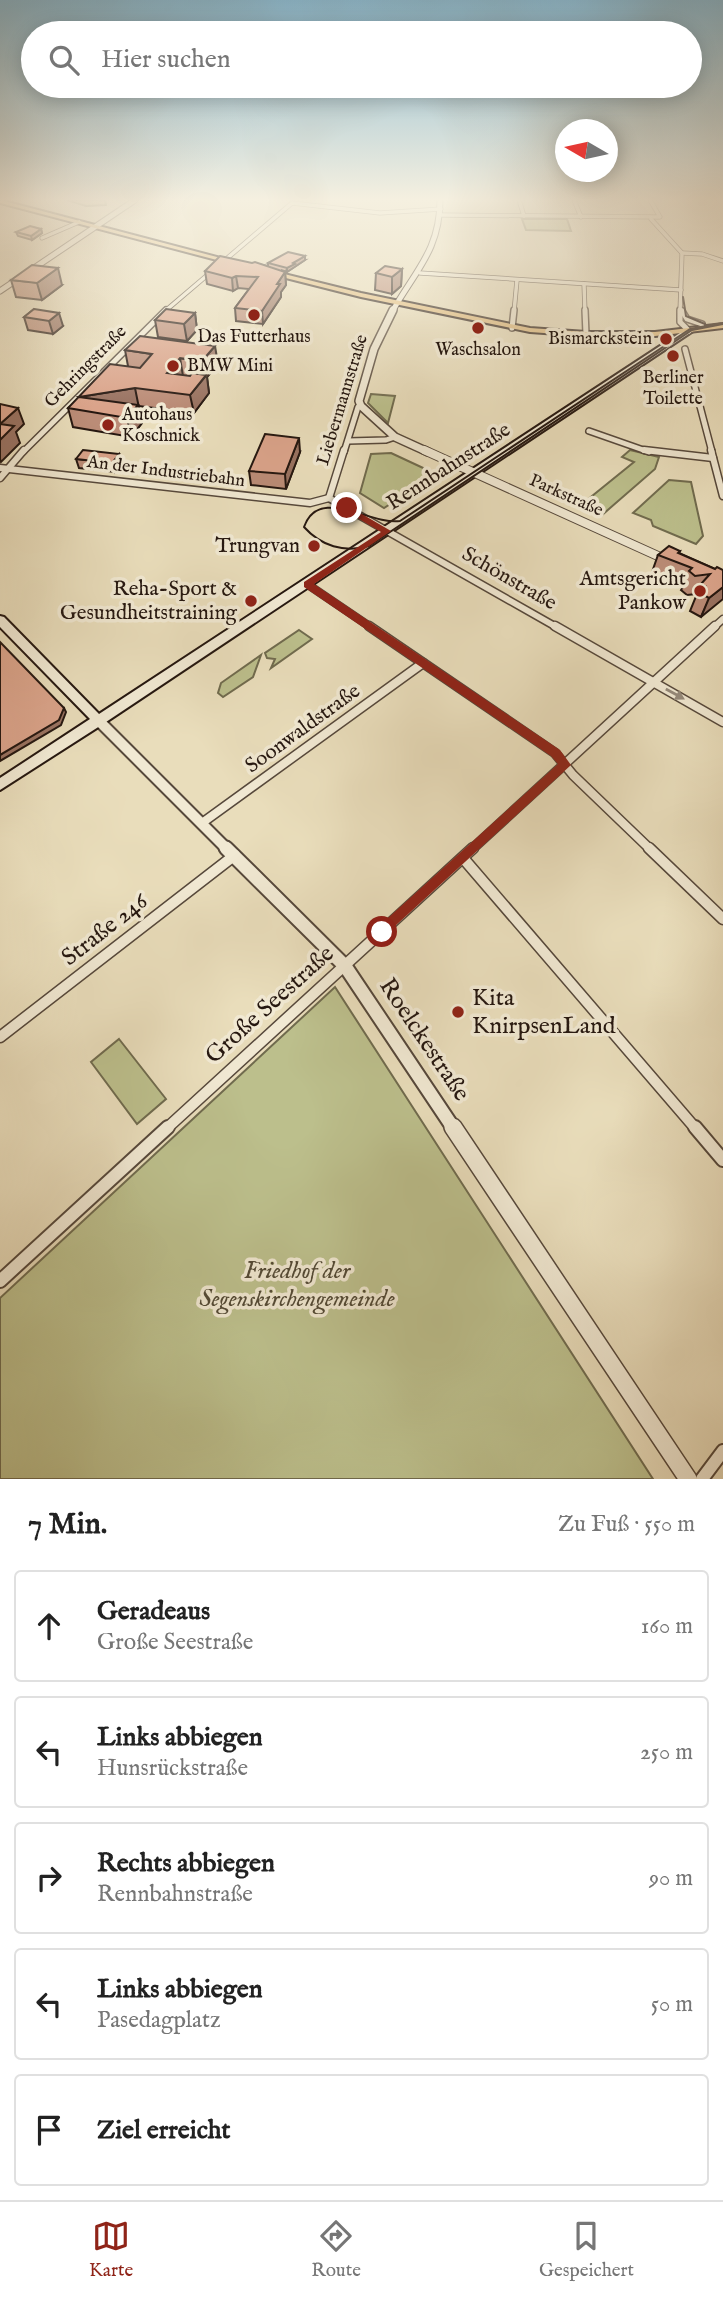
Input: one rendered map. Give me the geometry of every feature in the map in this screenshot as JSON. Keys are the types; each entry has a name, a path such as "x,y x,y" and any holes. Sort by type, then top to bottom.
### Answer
{"main road":[{"path":"265,271 512,328 603,334 723,324"},
{"path":"686,328 710,323 723,324"},
{"name":"Rennbahnstraße","path":"0,785 477,473 686,328 710,323"},
{"name":"Roelckestraße","path":"0,620 99,721"}],"street":[{"path":"0,291 32,269"},
{"name":"Gehringstraße","path":"0,478 4,468 109,362 213,269"},
{"name":"Liebermannstraße","path":"329,498 358,407 361,406 359,401 374,348 388,317 422,269"},
{"path":"682,269 682,306 685,318 702,324"},
{"path":"420,273 681,290"},
{"path":"512,328 517,280"},
{"path":"584,284 586,334"},
{"path":"682,306 680,322 686,328"},
{"path":"685,349 723,496"},
{"name":"Parkstraße","path":"361,406 395,437 683,567"},
{"path":"589,431 650,452 713,458"},
{"name":"Parkstraße","path":"348,441 386,440 395,437"},
{"name":"An der Industriebahn","path":"4,468 298,502 317,503 329,498"},
{"name":"Schönstraße","path":"329,498 723,722"},
{"path":"307,584 555,753 723,919"},
{"name":"Große Seestraße","path":"0,1281 723,619"},
{"name":"Soonwaldstraße","path":"202,823 424,663"},
{"name":"Roelckestraße","path":"99,721 345,966 688,1479"},
{"name":"Straße 246","path":"0,1037 235,855"},
{"path":"463,858 723,1160"},
{"path":"702,1479 723,1451"}],"green space":[{"path":"371,394 395,396 388,423 368,403"},
{"path":"630,450 659,457 655,469 602,515 581,508 581,505 634,462 622,457"},
{"path":"391,453 436,474 384,508 360,493 371,454"},
{"path":"669,480 691,482 703,536 696,544 653,526 651,520 633,513"},
{"path":"299,630 312,639 271,668 275,659 267,658 265,653"},
{"path":"261,655 253,677 223,697 218,693 221,683"},
{"name":"Friedhof der Segenskirchengemeinde","path":"335,987 653,1479 0,1479 0,1298"},
{"path":"119,1039 166,1099 137,1124 91,1062"}],"building":[{"path":"26,269 57,269 37,283 11,280"},
{"path":"276,269 285,272 262,311 235,308 258,277 232,278 205,271"},
{"path":"381,269 402,269 392,277 376,273"},
{"path":"34,309 59,313 49,321 24,317"},
{"path":"166,309 195,313 184,324 155,320"},
{"path":"140,336 215,346 202,361 180,358 167,373 206,375 190,395 135,388 79,397 138,405 127,418 68,408 110,364 140,368 152,354 125,350"},
{"path":"0,404 18,408 0,424"},
{"path":"0,424 14,426 0,440"},
{"path":"265,434 299,438 285,474 249,471"},
{"path":"83,450 119,454 112,463 76,459"},
{"path":"669,546 680,551 678,553 723,570 723,587 709,598 698,592 705,586 701,584 710,574 695,576 689,571 692,568 658,555"},
{"path":"0,642 64,708 59,720 0,755"}],"tram line":[{"path":"683,297 686,316 705,324"},
{"path":"723,323 690,329 400,521 387,521 333,508 321,509 311,515 304,527 318,539 334,546 351,549 369,546 692,330 723,324"}],"place":[{"name":"Das Futterhaus","path":"254,315"},
{"name":"Waschsalon","path":"478,328"},
{"name":"Bismarckstein","path":"666,339"},
{"name":"Berliner Toilette","path":"673,356"},
{"name":"BMW Mini","path":"173,366"},
{"name":"Autohaus Koschnick","path":"108,425"},
{"name":"Trungvan","path":"314,546"},
{"name":"Amtsgericht Pankow","path":"700,591"},
{"name":"Reha-Sport & Gesundheitstraining","path":"251,601"},
{"name":"Kita KnirpsenLand","path":"458,1012"}],"route":[{"path":"347,508 387,531 307,584 555,753 566,765 382,932"}]}
